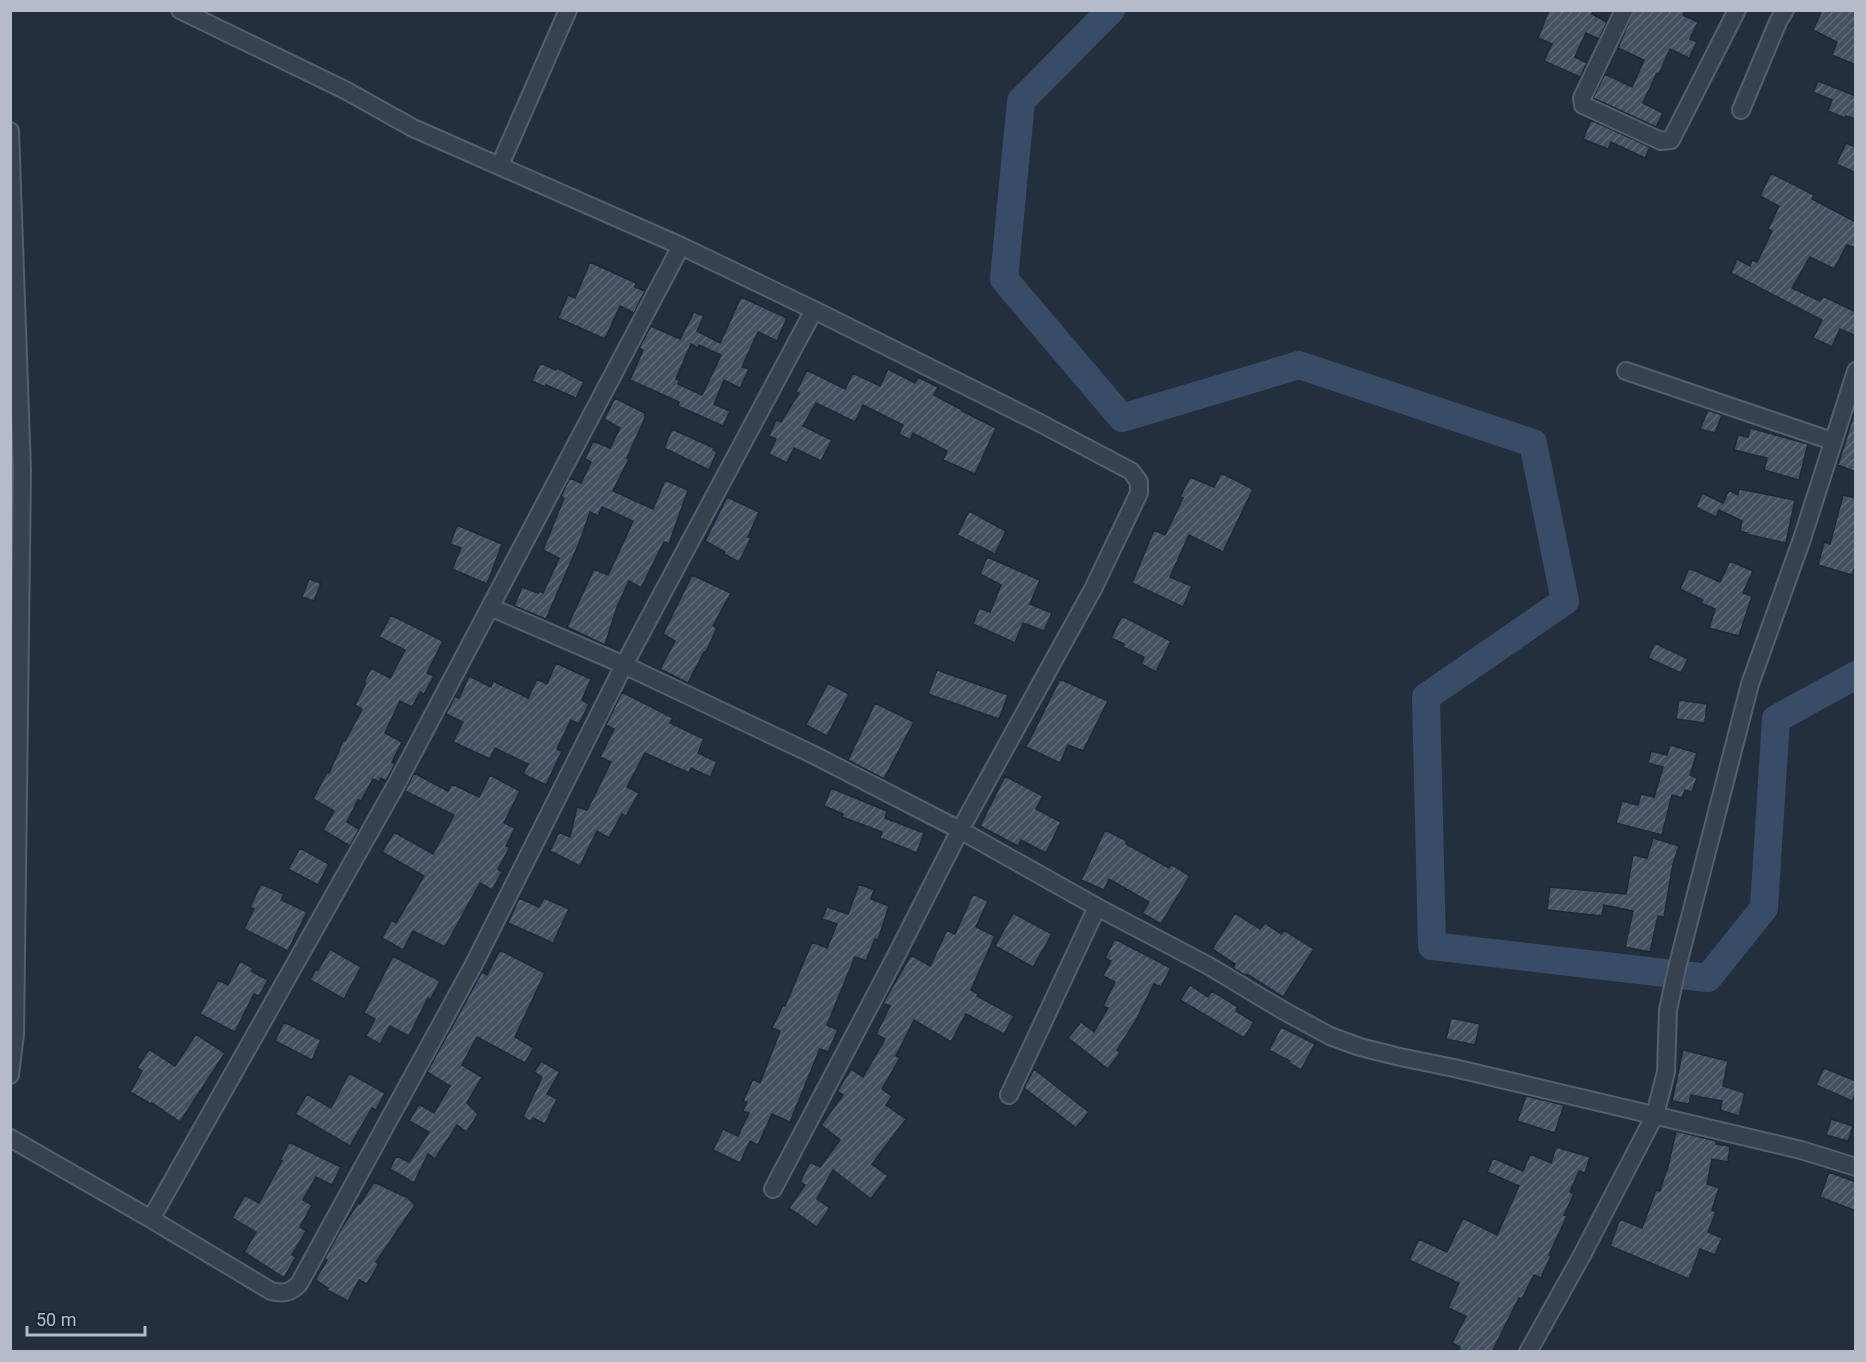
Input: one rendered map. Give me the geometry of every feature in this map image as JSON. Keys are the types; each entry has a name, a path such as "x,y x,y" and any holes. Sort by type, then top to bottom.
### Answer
{"street":[{"path":"180,10 345,90 413,128 681,246 814,310 1131,471 1139,482 1139,494 1093,589 960,830 773,1189"},
{"path":"500,165 568,10"},
{"path":"1624,10 1582,98 1583,105 1661,141 1666,141 1671,140 1737,10"},
{"path":"1741,110 1785,10"},
{"path":"10,131 22,470 15,1034 10,1075"},
{"path":"151,1219 395,788 681,246"},
{"path":"10,1138 151,1219 271,1292 291,1292 299,1284 472,966 624,665 814,310"},
{"path":"1626,371 1832,441"},
{"path":"1528,1352 1581,1257 1655,1115 1666,1072 1668,1010 1677,968 1750,684 1802,539 1856,371"},
{"path":"489,607 624,665 812,754 960,830 1097,907 1209,966 1330,1036 1400,1058 1454,1068 1802,1150 1856,1167"},
{"path":"1009,1095 1097,907"}],"building":[{"path":"1549,10 1593,10 1592,14 1607,22 1599,39 1586,33 1575,57 1587,63 1580,77 1544,61 1552,44 1538,38"},
{"path":"1634,10 1685,10 1683,15 1698,22 1690,39 1697,42 1689,58 1670,49 1643,103 1663,113 1656,127 1593,98 1605,74 1632,87 1644,60 1618,48"},
{"path":"1822,10 1856,10 1856,65 1832,55 1837,42 1813,30"},
{"path":"1818,81 1856,96 1856,119 1846,116 1845,118 1828,111 1832,100 1813,92"},
{"path":"1591,120 1650,147 1645,158 1611,142 1608,149 1583,139"},
{"path":"1846,143 1856,147 1856,173 1836,164"},
{"path":"1771,173 1814,195 1812,199 1856,222 1856,248 1847,245 1834,269 1810,257 1792,288 1820,301 1823,296 1856,312 1856,336 1840,329 1832,347 1813,338 1822,320 1731,273 1737,259 1750,266 1752,260 1757,262 1772,231 1768,229 1779,206 1760,196"},
{"path":"590,262 636,283 635,287 645,291 634,313 620,306 605,339 558,318 568,295 575,298"},
{"path":"741,297 787,318 777,341 758,332 742,367 749,369 740,388 724,380 714,404 730,411 723,426 678,406 679,402 630,380 643,350 639,348 651,326 680,339 694,312 704,316 697,331 720,343","holes":["691,344 698,348 699,345 721,355 702,395 678,384 680,381 676,379"]},
{"path":"540,363 556,370 557,368 584,382 576,398 532,381"},
{"path":"888,369 915,383 918,377 938,387 934,395 996,428 975,474 943,460 947,451 913,433 910,440 899,434 903,425 863,405 855,422 816,403 803,426 832,440 821,461 794,448 787,463 769,454 776,439 769,436 776,420 781,422 799,393 796,392 807,370 845,389 853,373 880,386"},
{"path":"615,398 645,413 645,418 627,458 629,459 613,491 653,509 665,480 688,490 669,544 664,542 641,588 629,581 617,607 605,645 567,627 594,569 608,575 633,521 602,507 598,516 590,512 546,619 514,606 522,587 543,593 559,558 543,550 564,498 561,496 570,478 581,483 591,462 585,459 593,441 610,448 620,428 604,419"},
{"path":"1856,407 1856,472 1838,465"},
{"path":"1708,410 1722,415 1715,433 1700,429"},
{"path":"1750,428 1808,444 1799,480 1764,470 1767,458 1734,450 1738,435 1748,437"},
{"path":"672,429 714,448 713,450 717,452 709,470 664,448"},
{"path":"1221,473 1253,489 1223,552 1189,535 1170,577 1192,586 1183,607 1132,583 1154,530 1165,535 1183,498 1180,497 1190,477 1214,487"},
{"path":"1739,489 1795,500 1786,543 1746,534 1740,531 1742,521 1719,510 1716,517 1696,507 1702,493 1723,503 1729,490 1738,495"},
{"path":"1843,495 1856,498 1856,564 1852,575 1818,565 1824,542 1830,544"},
{"path":"727,497 759,512 748,537 751,538 739,562 705,541"},
{"path":"969,511 1006,531 995,554 957,535"},
{"path":"457,525 502,544 487,584 452,569 461,548 450,544"},
{"path":"987,557 1040,580 1030,604 1052,613 1044,631 1023,623 1015,643 973,624 979,608 990,612 1001,585 980,574"},
{"path":"1730,561 1753,571 1743,593 1752,596 1739,636 1709,628 1715,609 1701,603 1703,600 1680,589 1689,568 1720,582"},
{"path":"692,575 731,593 713,626 717,628 706,652 688,683 660,669 675,641 663,634"},
{"path":"309,579 321,583 314,601 302,597"},
{"path":"391,615 443,641 427,673 434,676 424,694 420,692 412,707 400,701 385,733 402,742 392,762 395,764 386,781 381,778 379,782 373,779 361,801 358,800 347,822 359,829 350,846 323,830 334,811 313,799 362,709 355,705 371,668 390,678 405,650 379,637"},
{"path":"1122,616 1171,641 1156,672 1141,664 1144,657 1123,647 1124,644 1111,638"},
{"path":"1655,643 1688,659 1681,673 1648,658"},
{"path":"556,663 591,679 582,700 589,704 579,724 571,720 557,749 562,751 546,785 523,774 528,764 495,748 490,759 453,742 463,722 446,714 455,696 459,698 469,676 491,687 493,681 528,698 537,679 547,684"},
{"path":"937,670 1008,695 999,719 928,694"},
{"path":"1060,679 1108,701 1083,751 1068,745 1060,763 1026,747"},
{"path":"828,683 849,694 827,736 806,725"},
{"path":"622,692 673,718 670,723 704,739 698,753 717,762 710,777 691,768 689,773 645,753 627,787 639,793 626,816 622,814 609,838 597,831 580,866 550,851 559,832 570,837 577,807 587,810 611,762 600,757 614,729 606,725"},
{"path":"1679,700 1707,704 1705,723 1676,719"},
{"path":"875,703 914,722 884,779 848,760"},
{"path":"1670,745 1697,753 1690,775 1697,778 1692,792 1685,790 1682,798 1672,795 1662,835 1616,823 1622,801 1638,805 1641,794 1654,797 1663,767 1648,763 1651,751 1667,755"},
{"path":"414,773 448,791 452,784 479,797 490,775 520,791 504,823 515,828 506,846 510,847 498,869 502,872 492,890 480,883 445,947 413,931 403,950 382,938 392,920 396,923 424,876 382,852 394,832 433,854 454,815 405,791"},
{"path":"1005,776 1043,796 1036,809 1061,822 1046,853 1021,840 1018,846 980,826"},
{"path":"831,788 887,811 885,818 924,833 917,853 880,838 882,832 842,817 843,814 824,806"},
{"path":"1105,830 1169,868 1171,864 1190,876 1161,924 1142,913 1149,902 1109,879 1104,890 1081,880"},
{"path":"1653,838 1679,846 1673,864 1664,917 1658,916 1650,952 1625,947 1633,911 1604,905 1602,916 1547,910 1550,887 1626,894 1633,855 1647,858"},
{"path":"300,848 329,864 318,885 288,869"},
{"path":"261,884 284,894 281,900 307,912 288,951 244,929 254,909 250,907"},
{"path":"859,884 874,890 871,899 889,906 878,940 875,939 866,961 855,957 827,1025 838,1030 828,1052 820,1049 790,1122 772,1114 758,1145 750,1141 740,1163 713,1150 723,1129 738,1136 749,1113 743,1111 747,1102 743,1101 753,1079 760,1083 780,1031 772,1028 783,1005 785,1006 812,942 827,948 837,924 822,919 827,907 848,914"},
{"path":"973,894 988,901 976,927 995,936 971,990 978,994 977,996 1014,1016 1004,1034 966,1014 951,1042 914,1020 896,1056 900,1058 882,1089 892,1096 886,1105 906,1119 872,1164 888,1176 871,1199 833,1170 817,1199 830,1208 817,1227 789,1208 805,1185 800,1182 810,1162 820,1167 840,1140 821,1125 843,1095 837,1091 851,1069 863,1077 885,1039 876,1034 890,1006 883,1003 911,955 930,966 947,930 955,934"},
{"path":"519,898 539,907 544,898 569,909 553,943 508,923"},
{"path":"1013,913 1052,934 1033,967 995,946"},
{"path":"1235,913 1260,929 1265,923 1281,934 1284,930 1314,949 1283,997 1247,974 1246,976 1233,968 1235,964 1212,949"},
{"path":"1115,939 1171,968 1161,987 1154,984 1135,1022 1117,1050 1120,1053 1108,1069 1068,1038 1081,1022 1094,1032 1108,1008 1103,1006 1115,982 1103,976 1111,961 1105,958"},
{"path":"330,949 361,967 344,999 310,980"},
{"path":"500,950 545,973 515,1037 534,1048 525,1063 477,1037 462,1065 482,1077 467,1103 478,1114 467,1132 457,1125 435,1159 428,1154 414,1183 390,1169 396,1156 409,1162 429,1132 409,1121 419,1104 434,1113 450,1086 427,1072 482,972 487,975"},
{"path":"393,956 440,981 430,1000 428,998 409,1036 390,1026 380,1044 366,1036 375,1019 364,1013"},
{"path":"240,961 253,968 251,971 268,980 259,996 254,994 235,1032 200,1014 218,980 228,985"},
{"path":"1190,985 1208,997 1212,991 1238,1007 1236,1011 1254,1022 1244,1038 1180,1000"},
{"path":"1451,1018 1480,1024 1475,1045 1446,1039"},
{"path":"284,1022 321,1040 312,1060 275,1041"},
{"path":"1281,1027 1315,1044 1301,1070 1289,1063 1290,1061 1269,1050"},
{"path":"196,1034 225,1053 180,1122 152,1103 130,1092 142,1071 137,1068 149,1049 175,1066"},
{"path":"1683,1050 1728,1061 1723,1086 1745,1093 1739,1116 1720,1110 1722,1101 1691,1095 1689,1104 1672,1101"},
{"path":"541,1061 560,1072 547,1094 557,1099 545,1124 533,1118 531,1122 523,1117 542,1077 534,1072"},
{"path":"1824,1068 1856,1081 1856,1093 1852,1101 1816,1085"},
{"path":"1034,1069 1089,1112 1076,1128 1024,1088"},
{"path":"349,1073 385,1093 376,1110 372,1108 350,1146 295,1114 307,1094 331,1108"},
{"path":"1526,1096 1564,1105 1555,1133 1517,1121"},
{"path":"1831,1119 1853,1126 1848,1141 1826,1135"},
{"path":"1676,1131 1716,1141 1716,1144 1730,1146 1728,1162 1712,1159 1707,1184 1719,1188 1712,1210 1716,1212 1708,1232 1722,1238 1715,1255 1700,1249 1689,1279 1610,1246 1620,1219 1642,1228 1656,1190 1660,1191"},
{"path":"289,1142 341,1167 332,1185 316,1177 303,1200 312,1205 300,1227 306,1231 292,1255 296,1257 284,1278 244,1252 256,1232 232,1218 245,1195 259,1203 282,1161 280,1161"},
{"path":"1556,1147 1590,1157 1585,1173 1579,1171 1570,1192 1574,1194 1564,1215 1567,1216 1541,1278 1534,1275 1522,1299 1519,1298 1492,1352 1458,1352 1460,1347 1452,1343 1466,1316 1448,1308 1459,1283 1409,1260 1419,1239 1447,1252 1463,1218 1497,1235 1519,1186 1487,1172 1493,1158 1523,1171 1530,1154 1551,1163"},
{"path":"1829,1172 1856,1182 1856,1211 1820,1197"},
{"path":"374,1182 408,1198 415,1205 376,1262 379,1264 367,1284 359,1280 348,1301 327,1290 328,1288 315,1280 344,1224"}],"waterway":[{"path":"1111,10 1021,101 1004,279 1122,418 1299,365 1533,443 1565,601 1426,697 1432,946 1708,978 1764,908 1776,719 1856,675"}]}
